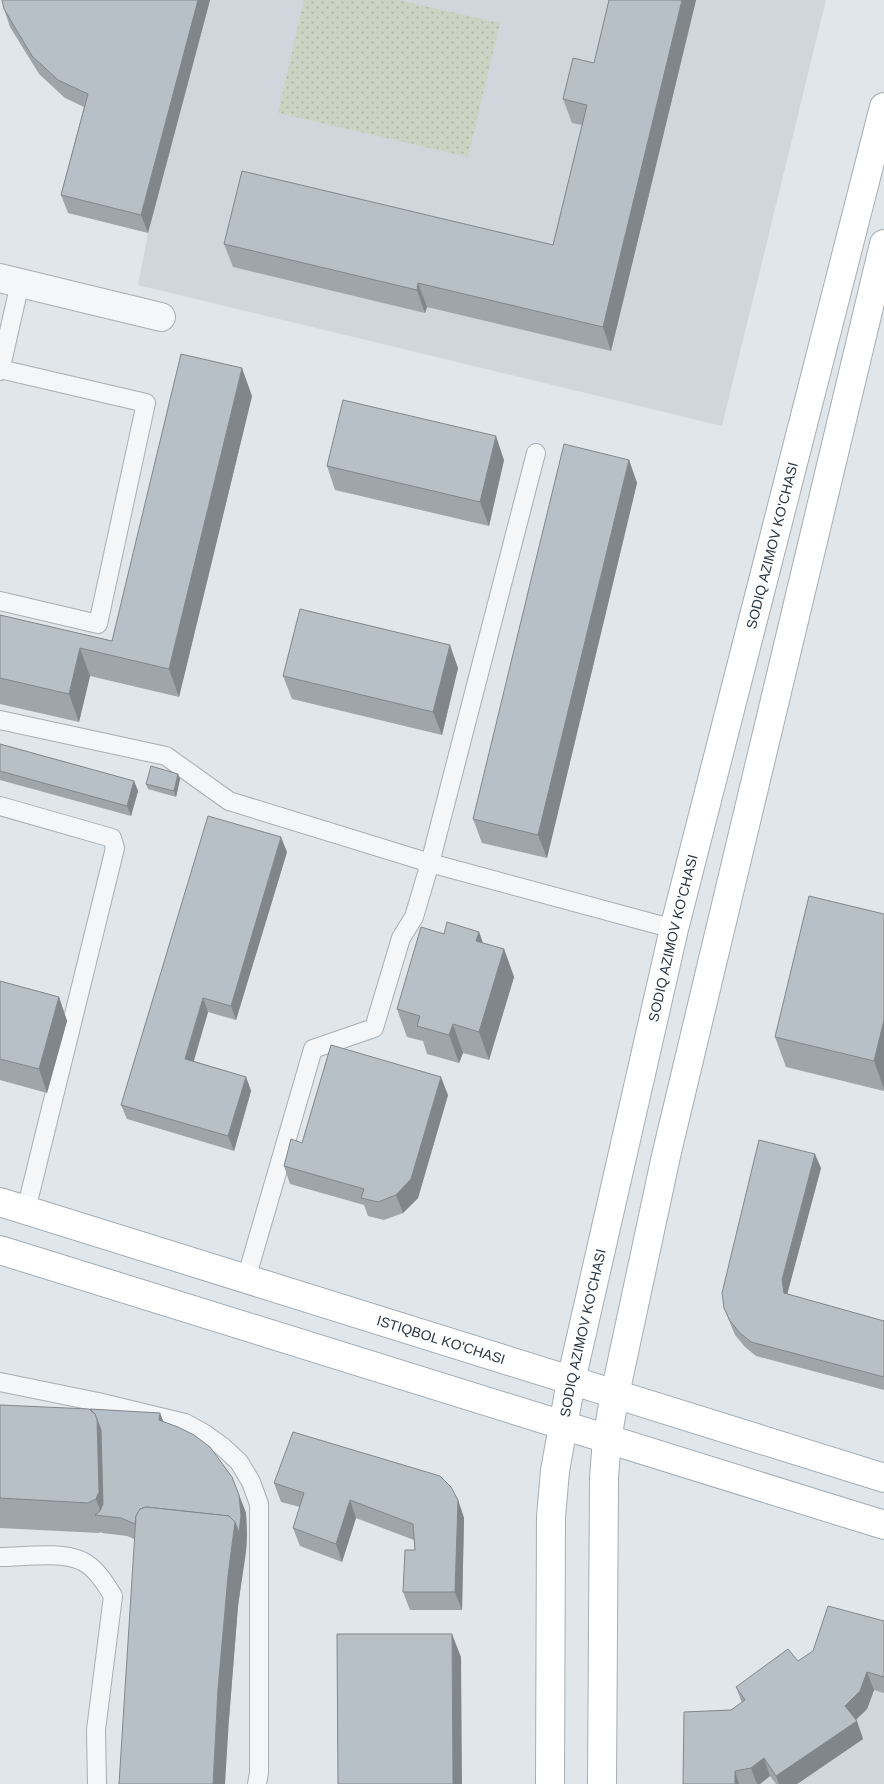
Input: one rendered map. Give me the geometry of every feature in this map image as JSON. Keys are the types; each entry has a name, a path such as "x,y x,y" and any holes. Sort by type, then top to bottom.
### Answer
{"main road":[{"name":"SODIQ AZIMOV KO'CHASI","path":"550,1784 551,1517 554,1471 571,1381 674,928 876,174 884,107"},
{"path":"602,1784 603,1518 607,1439 615,1394 666,1156 884,244"},
{"name":"ISTIQBOL KO'CHASI","path":"0,1202 884,1478"},
{"path":"0,1250 884,1525"}],"street":[{"path":"10,280 162,317"}],"lane":[{"path":"0,601 98,624 146,403 0,370 10,280"},
{"path":"246,1279 313,1049 374,1028 401,938 414,917 430,863 536,453"},
{"path":"0,720 166,756 229,801 430,863 674,928"},
{"path":"0,806 112,838 115,848 26,1210"},
{"path":"0,1382 98,1402 184,1423 223,1447 238,1462 251,1482 259,1504 259,1773 257,1784"},
{"path":"0,1557 64,1556 82,1562 96,1571 113,1596 96,1730 97,1784"}],"shaded area":[{"path":"210,0 826,0 722,426 138,285 148,233"},
{"path":"884,1638 884,1784 690,1784"}],"green space":[{"path":"304,0 398,0 500,23 468,157 278,113"}],"building":[{"path":"2,0 198,0 141,215 61,195 88,94 58,80 32,56 4,9"},
{"path":"609,0 682,0 603,327 418,283 417,290 224,244 242,171 553,245 587,105 563,99 573,58 594,63"},
{"path":"181,354 242,368 169,669 80,648 69,694 0,678 0,615 112,641"},
{"path":"343,400 496,436 480,502 327,466"},
{"path":"564,444 629,460 538,835 473,819"},
{"path":"300,609 450,645 433,712 283,676"},
{"path":"0,744 134,781 127,806 0,771"},
{"path":"151,766 178,774 174,791 146,784"},
{"path":"208,816 281,837 231,1006 203,998 185,1059 246,1077 228,1136 121,1105"},
{"path":"809,896 884,914 884,1020 874,1061 775,1037"},
{"path":"447,922 479,932 476,941 504,949 479,1032 453,1024 449,1035 417,1026 420,1016 397,1009 421,927 444,934"},
{"path":"0,981 59,997 39,1069 0,1059"},
{"path":"331,1045 441,1077 411,1179 396,1195 378,1202 361,1198 364,1189 284,1166 291,1139 302,1143"},
{"path":"759,1140 815,1154 782,1280 784,1293 884,1321 884,1377 751,1342 730,1321 724,1308 722,1293"},
{"path":"0,1405 89,1409 95,1414 97,1418 99,1492 96,1499 88,1503 0,1498"},
{"path":"90,1409 160,1413 159,1420 194,1435 210,1447 232,1477 239,1495 241,1516 239,1533 235,1522 229,1516 146,1507 140,1509 136,1516 135,1524 121,1518 95,1515 100,1511 103,1504 101,1430 95,1414"},
{"path":"293,1432 440,1476 451,1487 458,1500 455,1592 403,1592 405,1550 415,1550 413,1524 350,1500 336,1544 293,1528 304,1493 274,1483"},
{"path":"146,1507 229,1516 235,1522 218,1689 213,1784 119,1784 136,1516 140,1509"},
{"path":"828,1606 884,1621 884,1677 867,1672 860,1691 845,1706 857,1721 776,1776 764,1758 751,1768 735,1771 735,1784 683,1784 684,1712 731,1710 745,1700 736,1687 788,1649 798,1661 813,1651"},
{"path":"337,1634 452,1634 453,1784 338,1784"}]}
